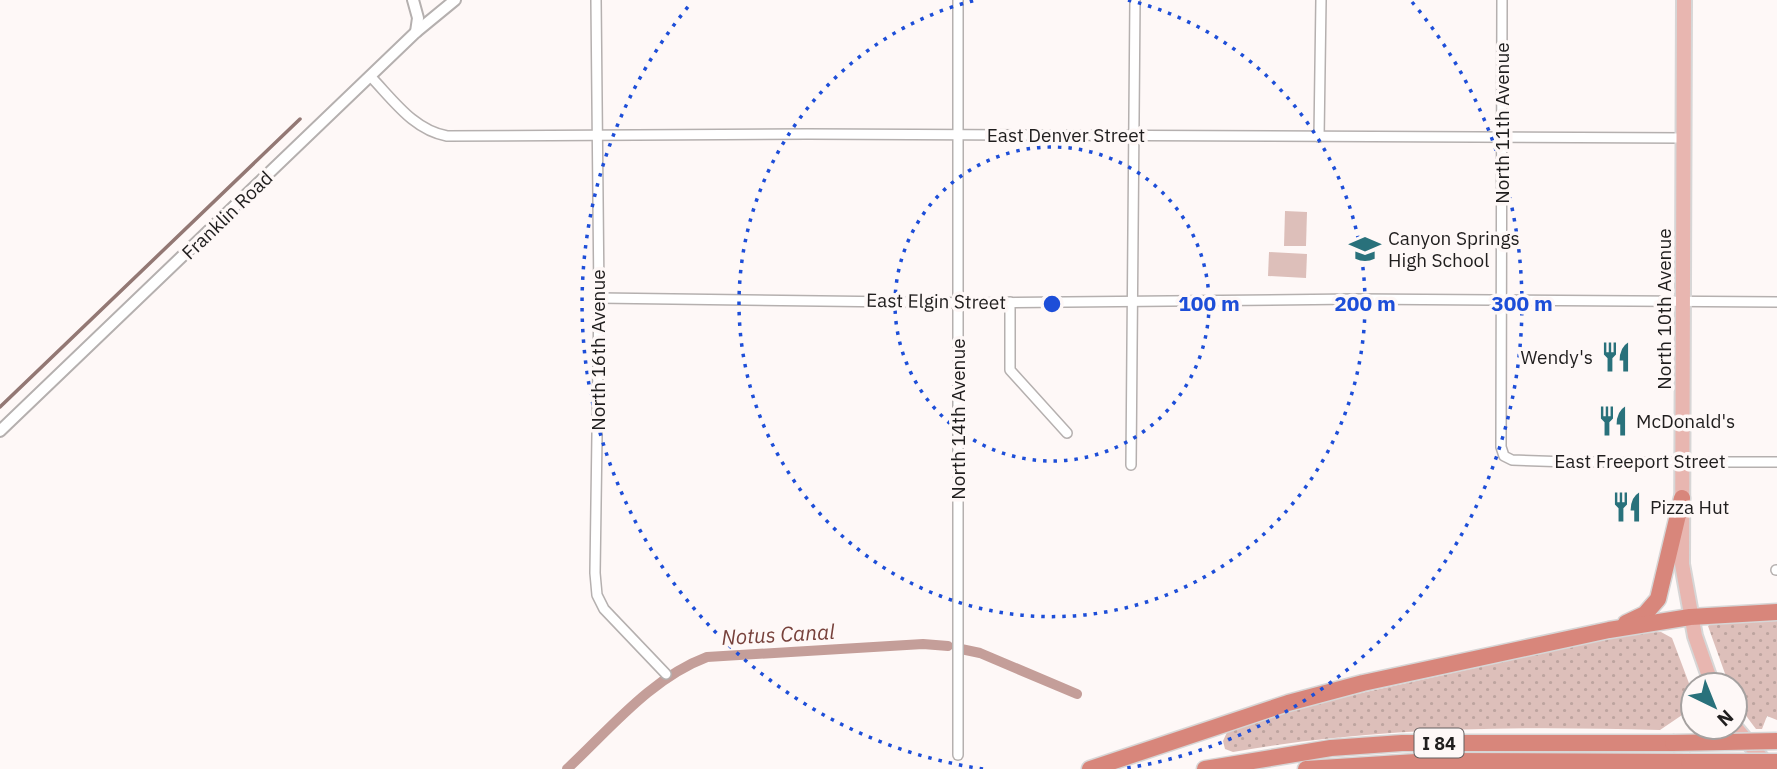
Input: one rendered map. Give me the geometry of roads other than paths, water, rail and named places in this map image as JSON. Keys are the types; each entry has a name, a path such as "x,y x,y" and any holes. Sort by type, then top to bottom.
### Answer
{"highway":[{"path":"1609,630 1645,614 1658,599 1682,498"},
{"path":"1090,769 1325,692 1609,630 1690,617 1777,612"},
{"name":"I 84","path":"1205,769 1331,748 1402,743 1777,741"},
{"name":"I 84","path":"1306,769 1432,761 1777,762"}],"main road":[{"name":"North 10th Avenue","path":"1684,0 1682,564 1690,617 1707,671"},
{"path":"1747,741 1770,769"}],"street":[{"path":"413,0 418,18 416,32"},
{"name":"Franklin Road","path":"0,431 416,32 455,0"},
{"name":"North 16th Avenue","path":"596,0 599,298 595,573 597,595 604,609 666,674"},
{"name":"North 14th Avenue","path":"958,0 958,755"},
{"path":"1131,465 1135,0"},
{"path":"1319,137 1321,0"},
{"name":"North 11th Avenue","path":"1502,0 1501,447 1504,456"},
{"name":"East Denver Street","path":"371,77 418,125 432,133 447,136 596,133 1684,138"},
{"name":"East Elgin Street","path":"599,298 1010,302 1777,302"},
{"path":"1010,302 1010,370 1067,433"},
{"name":"East Freeport Street","path":"1504,456 1522,461 1777,462"}],"waterway":[{"path":"0,407 300,119"},
{"name":"Notus Canal","path":"567,769 649,691 687,666 707,657 923,644 948,646"},
{"name":"Notus Canal","path":"961,649 980,653 1077,694"}],"place":[{"name":"Canyon Springs High School","path":"1365,249"},
{"name":"Wendy's","path":"1616,357"},
{"name":"McDonald's","path":"1613,421"},
{"name":"Pizza Hut","path":"1627,507"}]}
